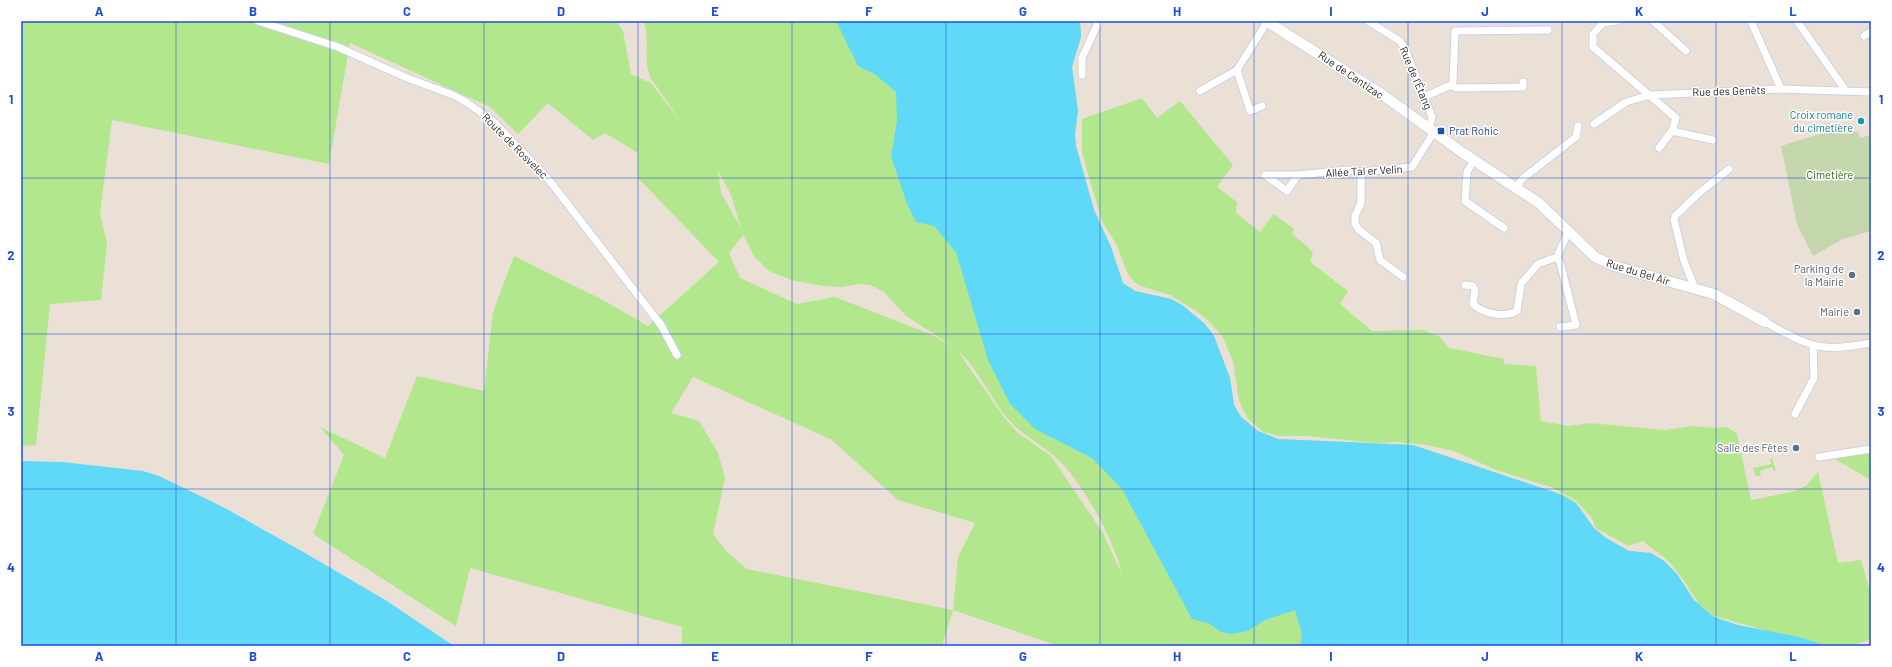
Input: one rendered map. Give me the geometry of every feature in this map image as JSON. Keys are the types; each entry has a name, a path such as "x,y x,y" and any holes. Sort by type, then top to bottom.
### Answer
{"street":[{"name":"Route de Rosvelec","path":"258,21 338,47 407,78 454,95 494,122 549,180 661,325 677,355"},
{"path":"1082,75 1082,58 1099,21"},
{"path":"1200,92 1237,70 1267,21"},
{"name":"Rue de Cantizac","path":"1267,21 1380,93 1432,131"},
{"name":"Rue de l'Étang","path":"1368,21 1400,41 1432,117 1432,131"},
{"path":"1617,21 1602,23 1594,34 1593,48 1676,118 1672,131 1659,148"},
{"path":"1653,21 1686,51"},
{"path":"1751,21 1781,89"},
{"path":"1797,21 1846,91"},
{"path":"1424,97 1451,85 1453,82 1455,31 1548,30"},
{"path":"1864,36 1871,31"},
{"path":"1237,70 1250,111 1262,106"},
{"path":"1451,85 1456,88 1523,87 1523,82"},
{"name":"Rue des Genêts","path":"1594,124 1626,102 1650,95 1781,89 1871,92"},
{"path":"1516,188 1522,179 1576,138 1578,126"},
{"name":"Rue du Bel Air","path":"1432,131 1545,209 1588,251 1604,262 1693,288 1724,299 1799,340 1813,345 1838,347 1871,343"},
{"name":"Allée Tal er Velin","path":"1298,175 1348,170 1361,172 1412,167 1432,131"},
{"path":"1672,131 1713,140"},
{"path":"1474,160 1467,172 1465,201 1504,228"},
{"path":"1693,288 1693,283 1684,261 1674,219 1694,198 1728,170"},
{"path":"1361,172 1361,203 1355,216 1355,224 1359,230 1376,243 1380,260 1403,277"},
{"path":"1465,285 1473,286 1475,290 1473,304 1479,310 1509,315 1517,311 1521,284 1538,264 1556,257 1568,232"},
{"path":"1556,257 1560,262 1576,325 1560,327"},
{"path":"1794,414 1814,378 1813,345"},
{"path":"1819,457 1871,449"}],"green space":[{"path":"21,21 616,21 623,31 631,74 651,83 683,125 650,77 647,63 646,28 644,21 911,21 977,136 1448,646 1059,646 953,610 942,646 682,646 682,627 470,568 456,626 313,534 344,455 320,427 385,458 417,376 484,391 493,312 514,256 603,300 648,326 719,262 638,178 638,153 605,133 593,140 548,103 518,134 490,107 350,43 329,164 112,120 100,213 107,244 101,300 50,304 36,445 21,446","holes":["718,170 731,195 741,228 721,193","743,235 754,256 769,271 791,280 824,286 841,287 860,284 870,285 884,292 906,316 954,347 930,334 835,297 797,304 740,278 729,253","957,350 978,374 995,402 1008,419 1019,430 1055,457 1075,480 1086,495 1105,530 1119,562 1122,575 1103,533 1051,456 1018,433 1003,416","693,377 832,440 898,500 975,523 958,557 953,610 747,569 726,551 713,534 725,478 718,453 699,421 671,413"]},
{"path":"1080,21 1081,37 1072,67 1078,111 1075,134 1076,146 1094,210 1111,247 1123,283 1135,291 1171,299 1182,305 1205,324 1214,336 1230,378 1234,405 1241,417 1258,431 1278,439 1413,445 1566,496 1576,503 1594,528 1606,538 1629,551 1651,553 1664,561 1677,574 1694,600 1699,604 1676,570 1661,555 1643,541 1628,546 1596,528 1591,517 1574,499 1551,487 1496,470 1454,451 1426,445 1397,442 1377,443 1306,436 1280,436 1263,432 1248,419 1239,401 1233,361 1223,338 1212,324 1199,313 1170,295 1141,286 1134,282 1127,272 1116,244 1102,221 1088,174 1082,152 1082,119 1142,98 1157,118 1180,101 1233,165 1217,187 1237,202 1236,213 1260,232 1274,214 1294,229 1292,234 1313,253 1310,262 1348,291 1340,304 1372,331 1424,330 1440,337 1449,348 1504,359 1504,364 1536,366 1541,421 1568,426 1590,423 1665,430 1694,426 1712,428 1727,427 1737,434 1751,500 1792,492 1806,486 1818,472 1838,563 1861,560 1871,595 1871,639 1851,646 1485,646 1247,477 968,47","holes":["1700,605 1714,616 1768,631 1741,626 1721,620 1712,616"]},
{"name":"Cimetière","path":"1844,127 1847,134 1858,131 1860,138 1871,135 1871,231 1843,239 1813,256 1797,224 1781,146"},
{"path":"1871,452 1871,480 1833,458"},
{"path":"1772,458 1776,471 1774,471 1772,467 1760,471 1761,475 1756,477 1753,468 1771,464 1770,459"}],"water":[{"path":"836,21 1080,21 1081,37 1072,67 1078,111 1075,134 1076,146 1094,210 1111,247 1123,283 1135,291 1171,299 1182,305 1205,324 1214,336 1230,378 1234,405 1241,417 1258,431 1278,439 1413,445 1557,493 1576,503 1594,528 1606,538 1629,551 1651,553 1664,561 1677,574 1694,600 1714,617 1738,625 1799,637 1827,646 1300,646 1302,634 1295,610 1265,620 1248,631 1231,634 1221,632 1210,624 1192,619 1122,489 1092,458 1035,429 1010,404 988,360 956,252 934,226 916,222 907,204 891,156 897,121 896,92 876,75 858,66"},
{"path":"21,461 62,462 143,471 159,476 223,507 305,553 387,601 454,646 21,646"}],"place":[{"name":"Croix romane du cimetière","path":"1861,121"},
{"name":"Prat Rohic","path":"1441,131"},
{"name":"Parking de la Mairie","path":"1852,275"},
{"name":"Mairie","path":"1857,312"},
{"name":"Salle des Fêtes","path":"1796,448"}]}
